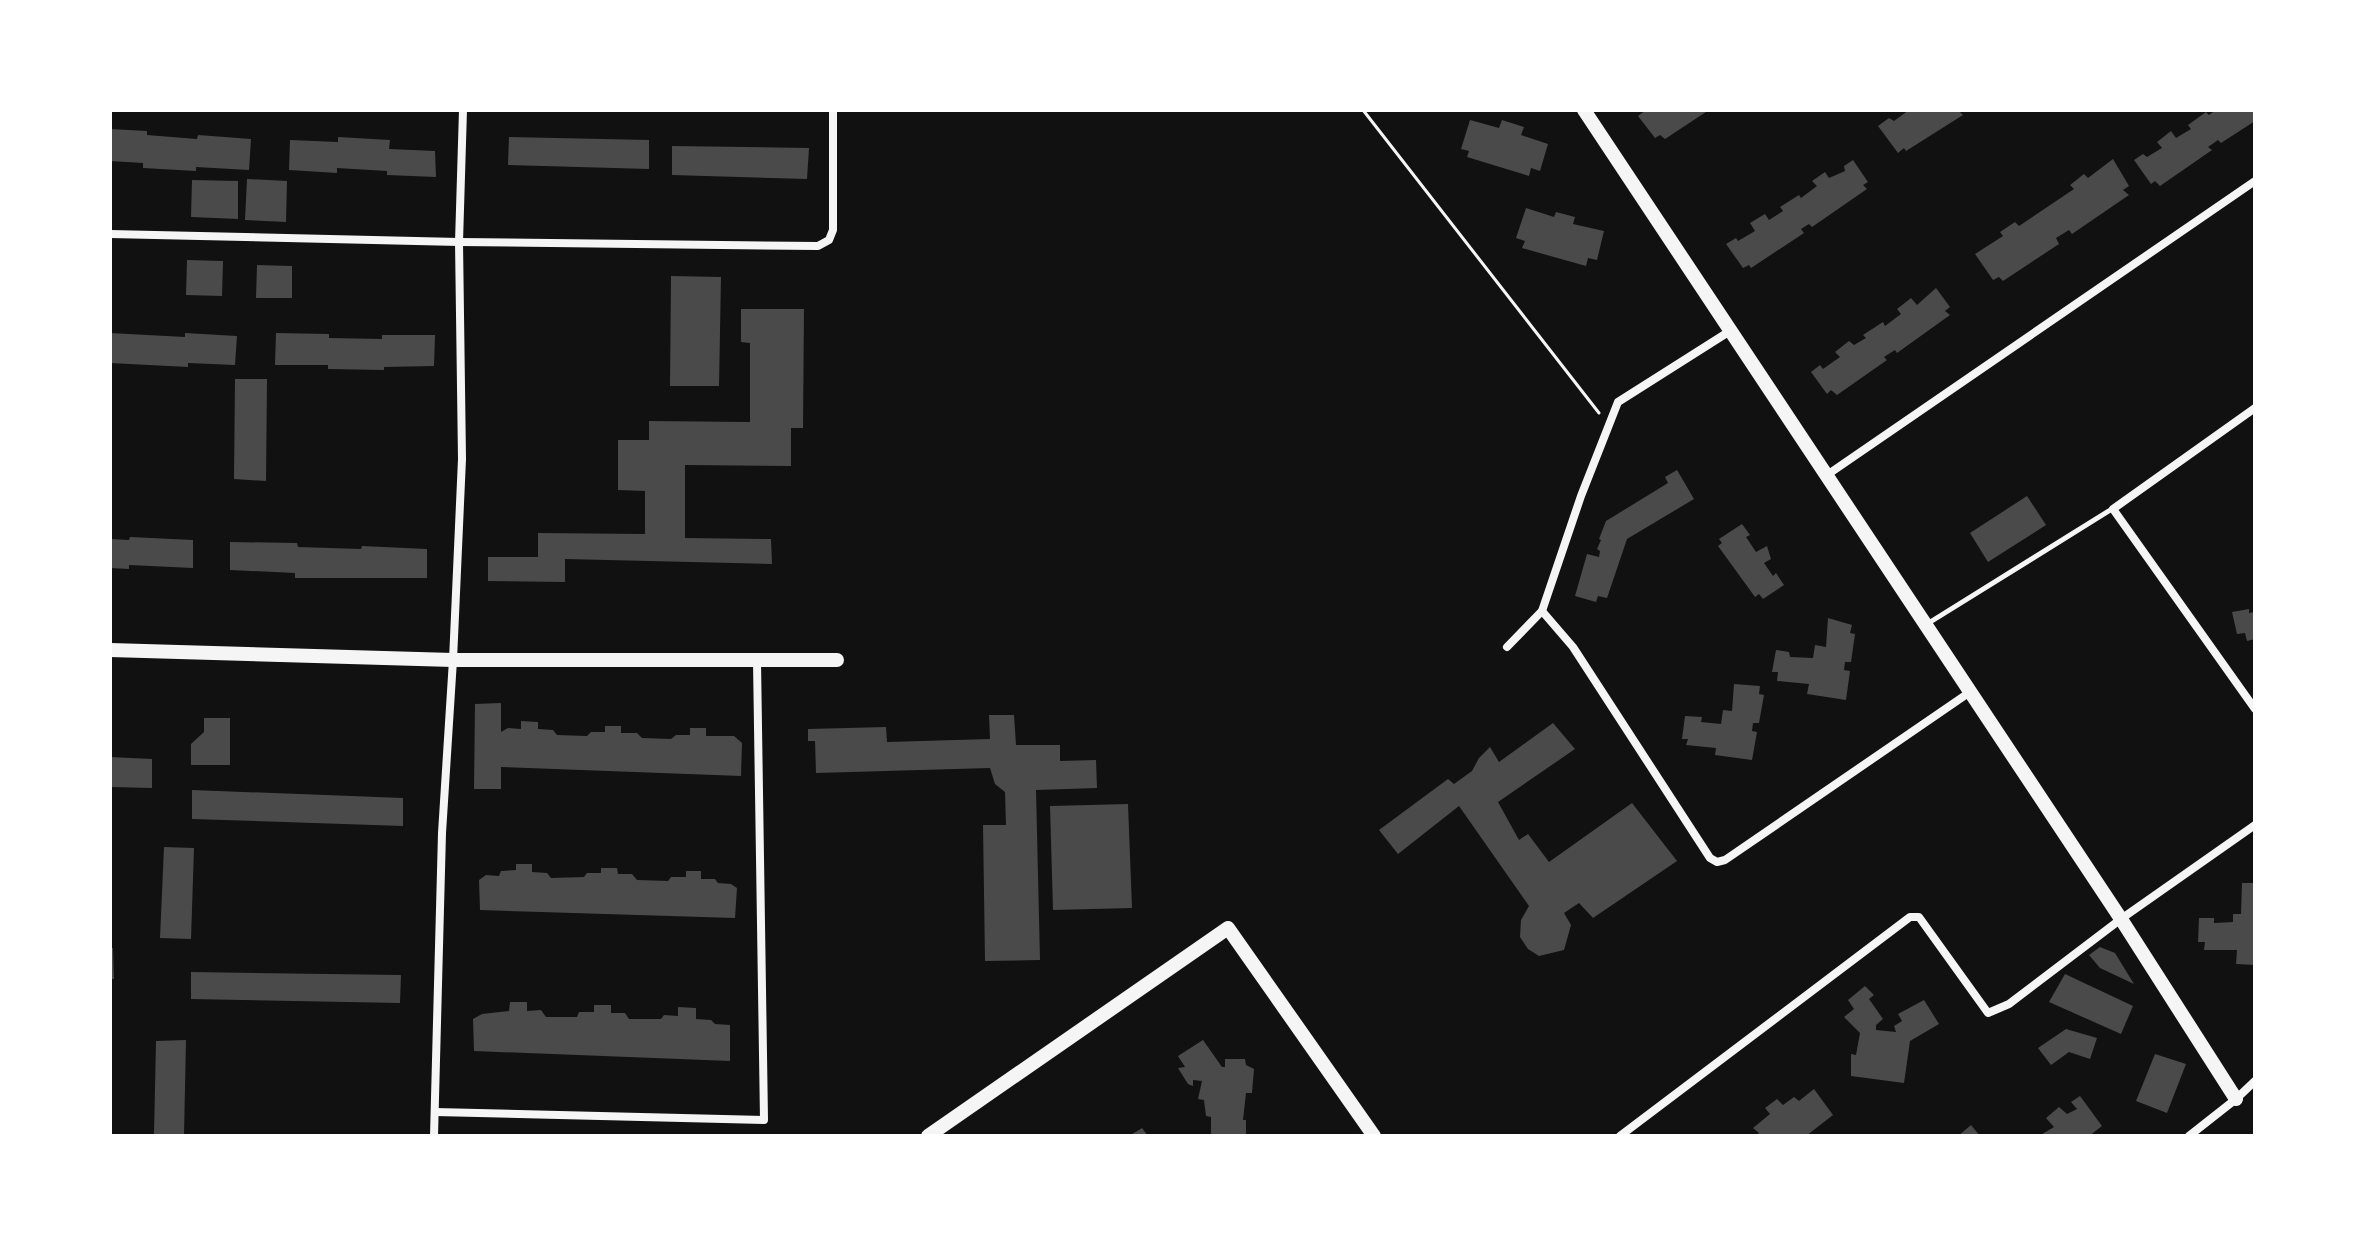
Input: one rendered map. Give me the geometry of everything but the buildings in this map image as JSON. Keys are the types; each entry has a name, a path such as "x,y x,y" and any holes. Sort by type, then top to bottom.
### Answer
{"street":[{"path":"434,1136 442,833 462,459 459,242 463,110"},
{"path":"110,234 818,246 829,240 833,230 833,110"},
{"path":"1584,110 2121,919 2236,1099"},
{"path":"1827,475 2255,181"},
{"path":"1507,647 1542,611 1607,425 1618,402 1730,331"},
{"path":"2255,408 2113,509 2255,709"},
{"path":"1542,611 1573,647 1710,858 1717,862 1725,860 1970,692"},
{"path":"110,650 453,660 837,660"},
{"path":"435,1112 764,1120 757,661"},
{"path":"1620,1136 1910,917 1919,917 1988,1013 2009,1004 2121,919 2255,825"},
{"path":"928,1136 1228,928 1374,1136"},
{"path":"2189,1136 2255,1081"}],"lane":[{"path":"1926,626 2113,509"}],"path":[{"path":"1363,110 1607,425"}]}
